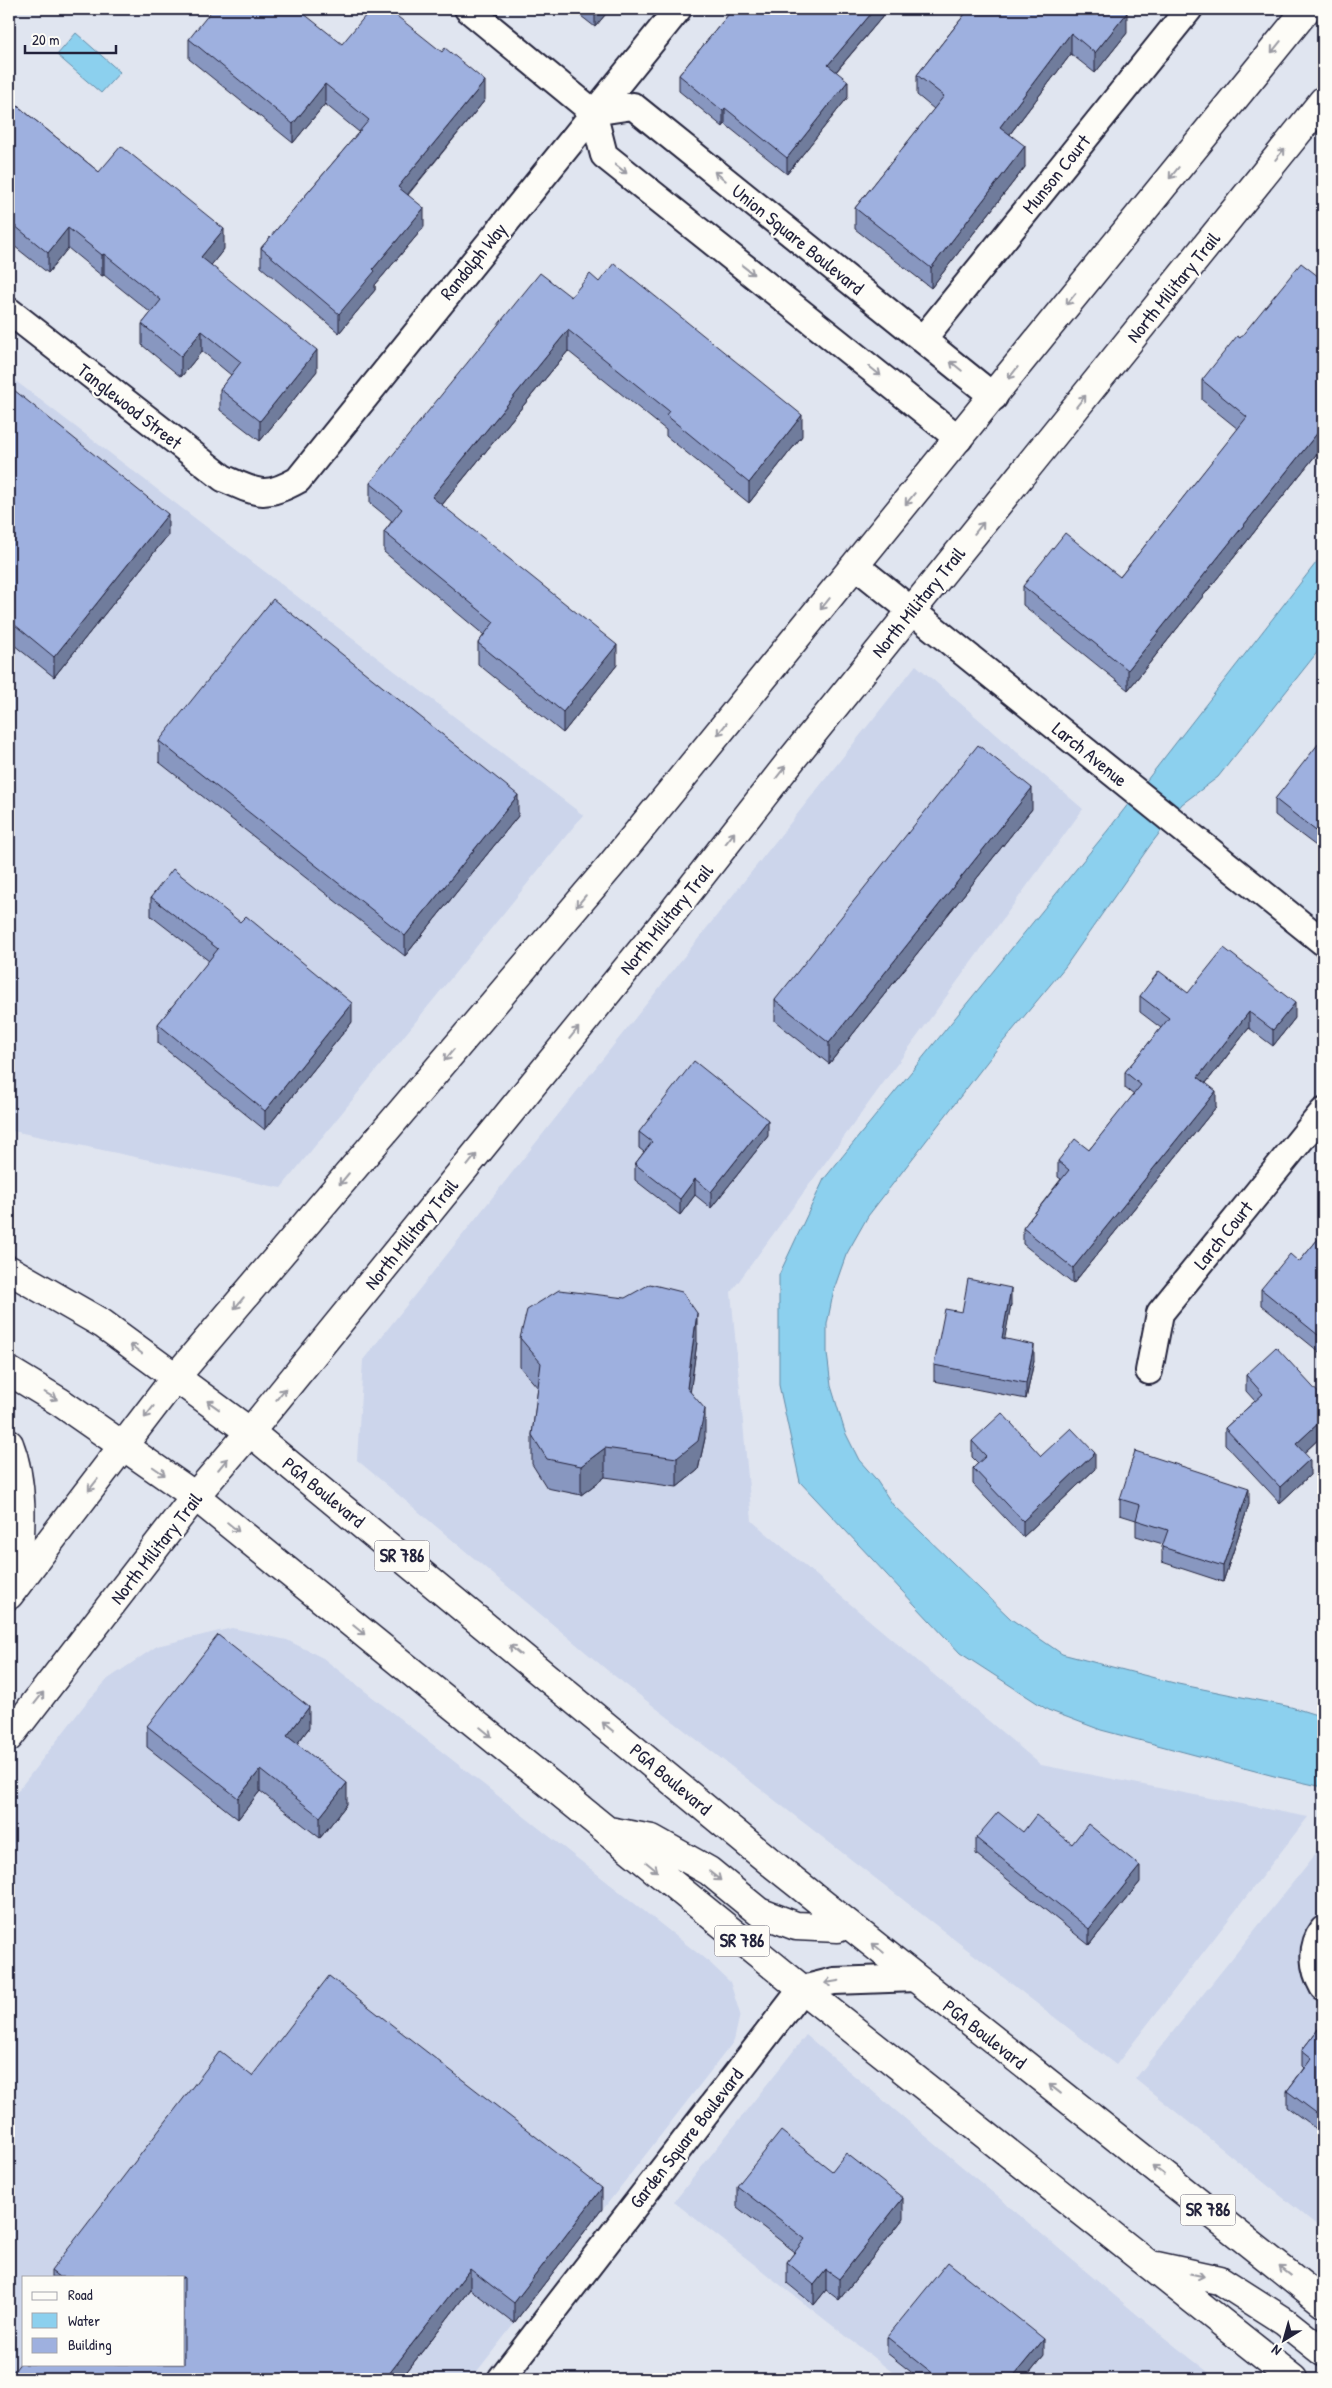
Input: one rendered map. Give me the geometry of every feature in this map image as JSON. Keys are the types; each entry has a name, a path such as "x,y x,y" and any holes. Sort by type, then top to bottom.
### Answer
{"main road":[{"path":"13,1590 175,1378 612,864 1307,9"},
{"name":"North Military Trail","path":"9,1737 196,1496 668,918 912,611 1323,101"},
{"name":"PGA Boulevard","path":"9,1270 103,1324 250,1432 847,1924 1323,2302"},
{"name":"SR 786","path":"9,1371 60,1402 196,1496 802,1989 1293,2379"},
{"path":"9,1444 14,1458 19,1497 13,1590"},
{"path":"608,1831 652,1839 709,1872 759,1912 796,1926 838,1928 847,1924"},
{"path":"1149,2265 1220,2280 1284,2321 1323,2352"}],"street":[{"path":"468,9 593,112 604,155 959,439"},
{"name":"Randolph Way","path":"256,493 278,491 298,480 678,9"},
{"name":"Munson Court","path":"923,339 1189,9"},
{"name":"Union Square Boulevard","path":"593,112 633,106 994,396"},
{"name":"Tanglewood Street","path":"9,311 223,478 256,493"},
{"name":"Larch Avenue","path":"856,566 1323,942"},
{"name":"Larch Court","path":"1149,1371 1160,1313 1323,1112"},
{"path":"1323,1930 1314,1954 1316,1974 1323,1986"},
{"path":"802,1989 834,1981 916,1978"},
{"name":"Garden Square Boulevard","path":"501,2379 802,1989"}],"shaded area":[{"path":"9,376 583,815 281,1188 13,1131 9,1137"},
{"path":"916,665 1083,809 731,1292 752,1521 1041,1765 1308,1817 1116,2065 607,1670 357,1460 363,1360"},
{"path":"232,1628 287,1640 323,1658 710,1963 730,1982 740,2014 734,2041 471,2379 9,2379 9,1802 86,1703 108,1679 157,1646"},
{"path":"1323,1845 1323,2230 1135,2079"},
{"path":"806,2035 1166,2339 1217,2379 901,2379 674,2202"}],"water":[{"path":"76,33 120,72 101,93 57,55"},
{"path":"1323,554 1323,645 1218,777 1182,804 1151,844 1065,967 997,1049 868,1216 846,1255 834,1289 827,1324 827,1353 831,1386 845,1432 859,1460 875,1478 893,1505 1011,1619 1062,1654 1178,1684 1291,1707 1323,1717 1323,1787 1274,1776 1101,1730 1048,1710 960,1653 800,1482 779,1385 779,1275 824,1179 1108,830"}],"building":[{"path":"213,9 298,9 342,44 371,9 388,9 442,52 445,48 485,81 398,187 424,208 373,269 375,271 339,314 261,248 369,120 325,84 293,124 189,39"},
{"path":"733,9 875,9 828,65 848,81 787,158 725,108 723,111 679,75"},
{"path":"969,9 1122,9 1127,13 1095,53 1071,33 1000,127 1025,146 931,268 855,208 944,96 917,75"},
{"path":"9,99 99,172 121,146 224,229 201,257 317,350 260,421 220,389 241,362 202,331 181,356 142,324 161,300 104,254 102,255 68,228 48,253 9,221"},
{"path":"614,263 802,415 749,483 666,415 669,411 568,330 432,497 617,645 563,712 478,643 494,622 384,532 402,509 370,483 540,273 571,297 590,274 599,282"},
{"path":"1301,263 1323,280 1323,426 1128,670 1023,586 1065,533 1120,577 1247,417 1202,380 1237,336 1240,338"},
{"path":"9,386 168,514 54,657 9,620"},
{"path":"273,599 518,795 405,936 159,741"},
{"path":"1319,743 1323,746 1323,829 1320,834 1275,799"},
{"path":"978,745 1032,788 829,1043 775,1000"},
{"path":"173,869 240,922 246,916 352,1003 265,1111 158,1024 218,949 151,897"},
{"path":"1224,948 1295,1003 1273,1030 1249,1012 1198,1077 1216,1091 1073,1268 1023,1228 1069,1170 1058,1161 1075,1139 1089,1150 1141,1085 1125,1072 1169,1018 1140,996 1159,971 1188,993"},
{"path":"694,1061 768,1120 711,1192 695,1179 680,1199 635,1164 652,1142 639,1132"},
{"path":"1323,1233 1323,1339 1261,1289 1290,1254 1299,1262"},
{"path":"968,1279 1011,1288 1002,1338 1034,1345 1026,1383 934,1365 945,1309 962,1312"},
{"path":"650,1284 682,1292 697,1313 687,1388 705,1409 698,1441 677,1458 605,1448 581,1466 547,1459 532,1435 541,1363 520,1338 527,1310 559,1290 625,1298"},
{"path":"1276,1347 1323,1398 1323,1419 1296,1444 1310,1459 1280,1487 1225,1428 1263,1394 1246,1375"},
{"path":"1002,1413 1041,1456 1071,1428 1095,1453 1023,1521 973,1468 986,1456 972,1441"},
{"path":"1135,1451 1249,1488 1223,1566 1162,1547 1168,1530 1136,1520 1140,1505 1120,1499"},
{"path":"218,1635 309,1707 287,1736 347,1783 320,1817 260,1770 238,1798 147,1726"},
{"path":"998,1812 1023,1832 1036,1815 1072,1844 1088,1824 1140,1866 1089,1929 976,1838"},
{"path":"329,1976 602,2188 514,2303 470,2269 385,2379 9,2379 22,2361 22,2366 185,2366 185,2276 58,2276 51,2271 220,2051 252,2076"},
{"path":"1323,2023 1323,2118 1287,2091 1312,2058 1302,2050"},
{"path":"781,2131 832,2171 846,2153 903,2198 839,2279 826,2270 814,2285 787,2262 805,2239 737,2186"},
{"path":"948,2262 1044,2339 1011,2379 940,2379 887,2337"},
{"path":"1097,2375 1103,2379 1094,2379"}]}
